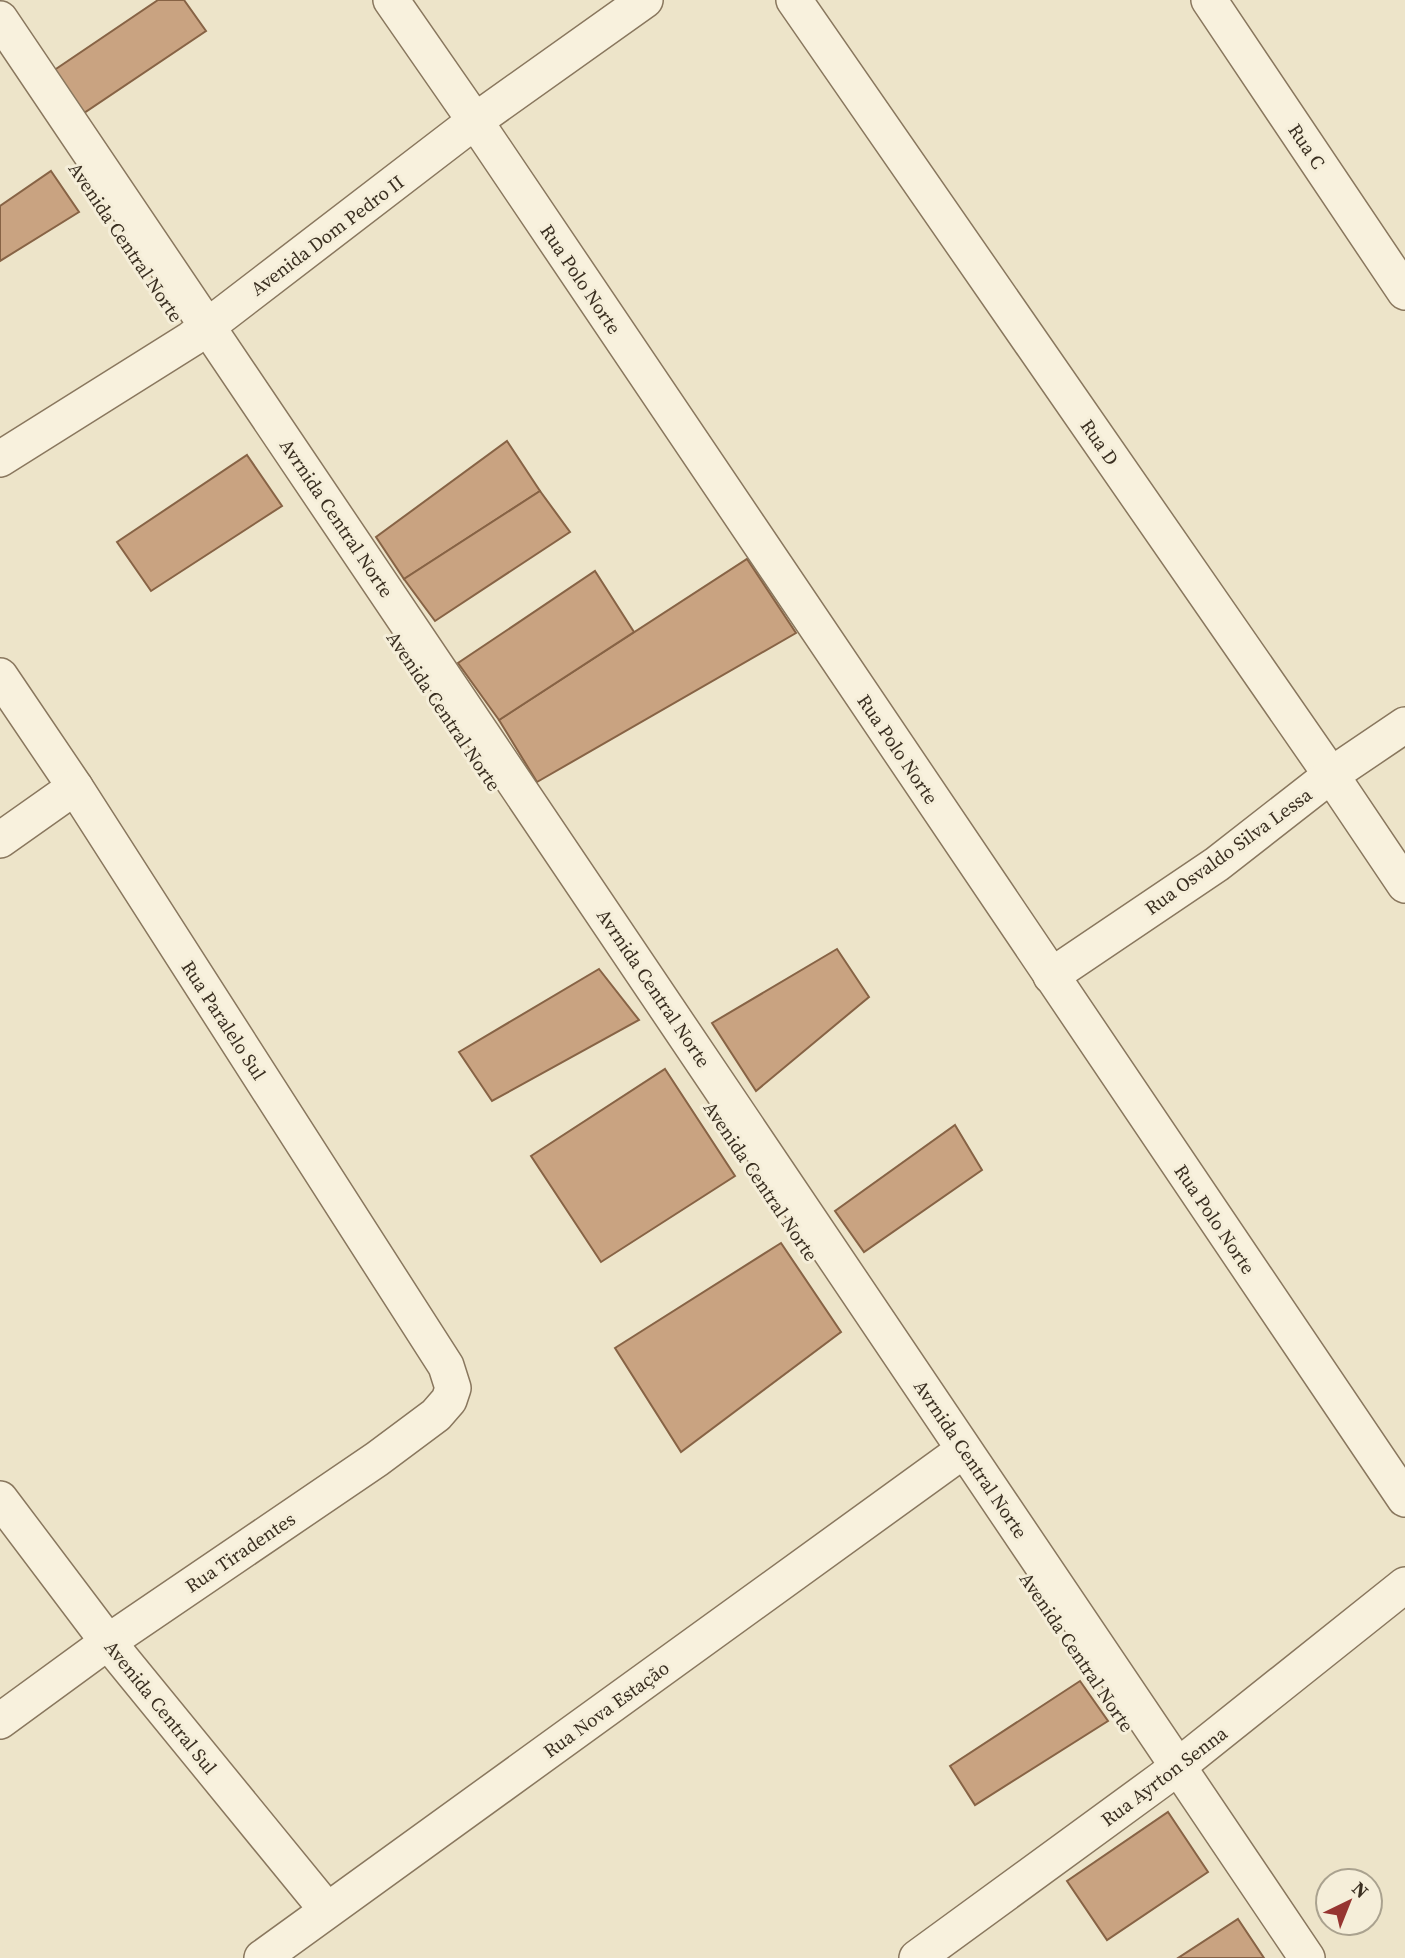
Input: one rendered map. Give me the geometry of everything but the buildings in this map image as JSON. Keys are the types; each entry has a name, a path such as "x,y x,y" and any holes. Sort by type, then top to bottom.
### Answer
{"street":[{"name":"Rua Polo Norte","path":"391,0 1405,1499"},
{"name":"Avenida Dom Pedro II","path":"0,458 200,332 475,121 645,0"},
{"name":"Rua D","path":"794,0 1405,885"},
{"name":"Rua C","path":"1209,0 1405,292"},
{"name":"Avrnida Central Norte","path":"0,19 200,332 1170,1773 1307,1958"},
{"name":"Avenida Central Norte","path":"0,57 200,332 950,1460 1170,1773 1285,1958"},
{"name":"Rua Paralelo Sul","path":"0,676 75,786 446,1366"},
{"name":"Rua Osvaldo Silva Lessa","path":"1051,976 1216,864 1331,775 1405,724"},
{"path":"0,840 75,786"},
{"name":"Rua Tiradentes","path":"0,1721 108,1643 377,1459 436,1415 449,1400 453,1388 446,1366"},
{"name":"Rua Nova Estação","path":"262,1958 950,1460"},
{"name":"Avenida Central Sul","path":"0,1499 108,1643 327,1910"},
{"name":"Rua Ayrton Senna","path":"917,1958 1170,1773 1405,1586"}]}
